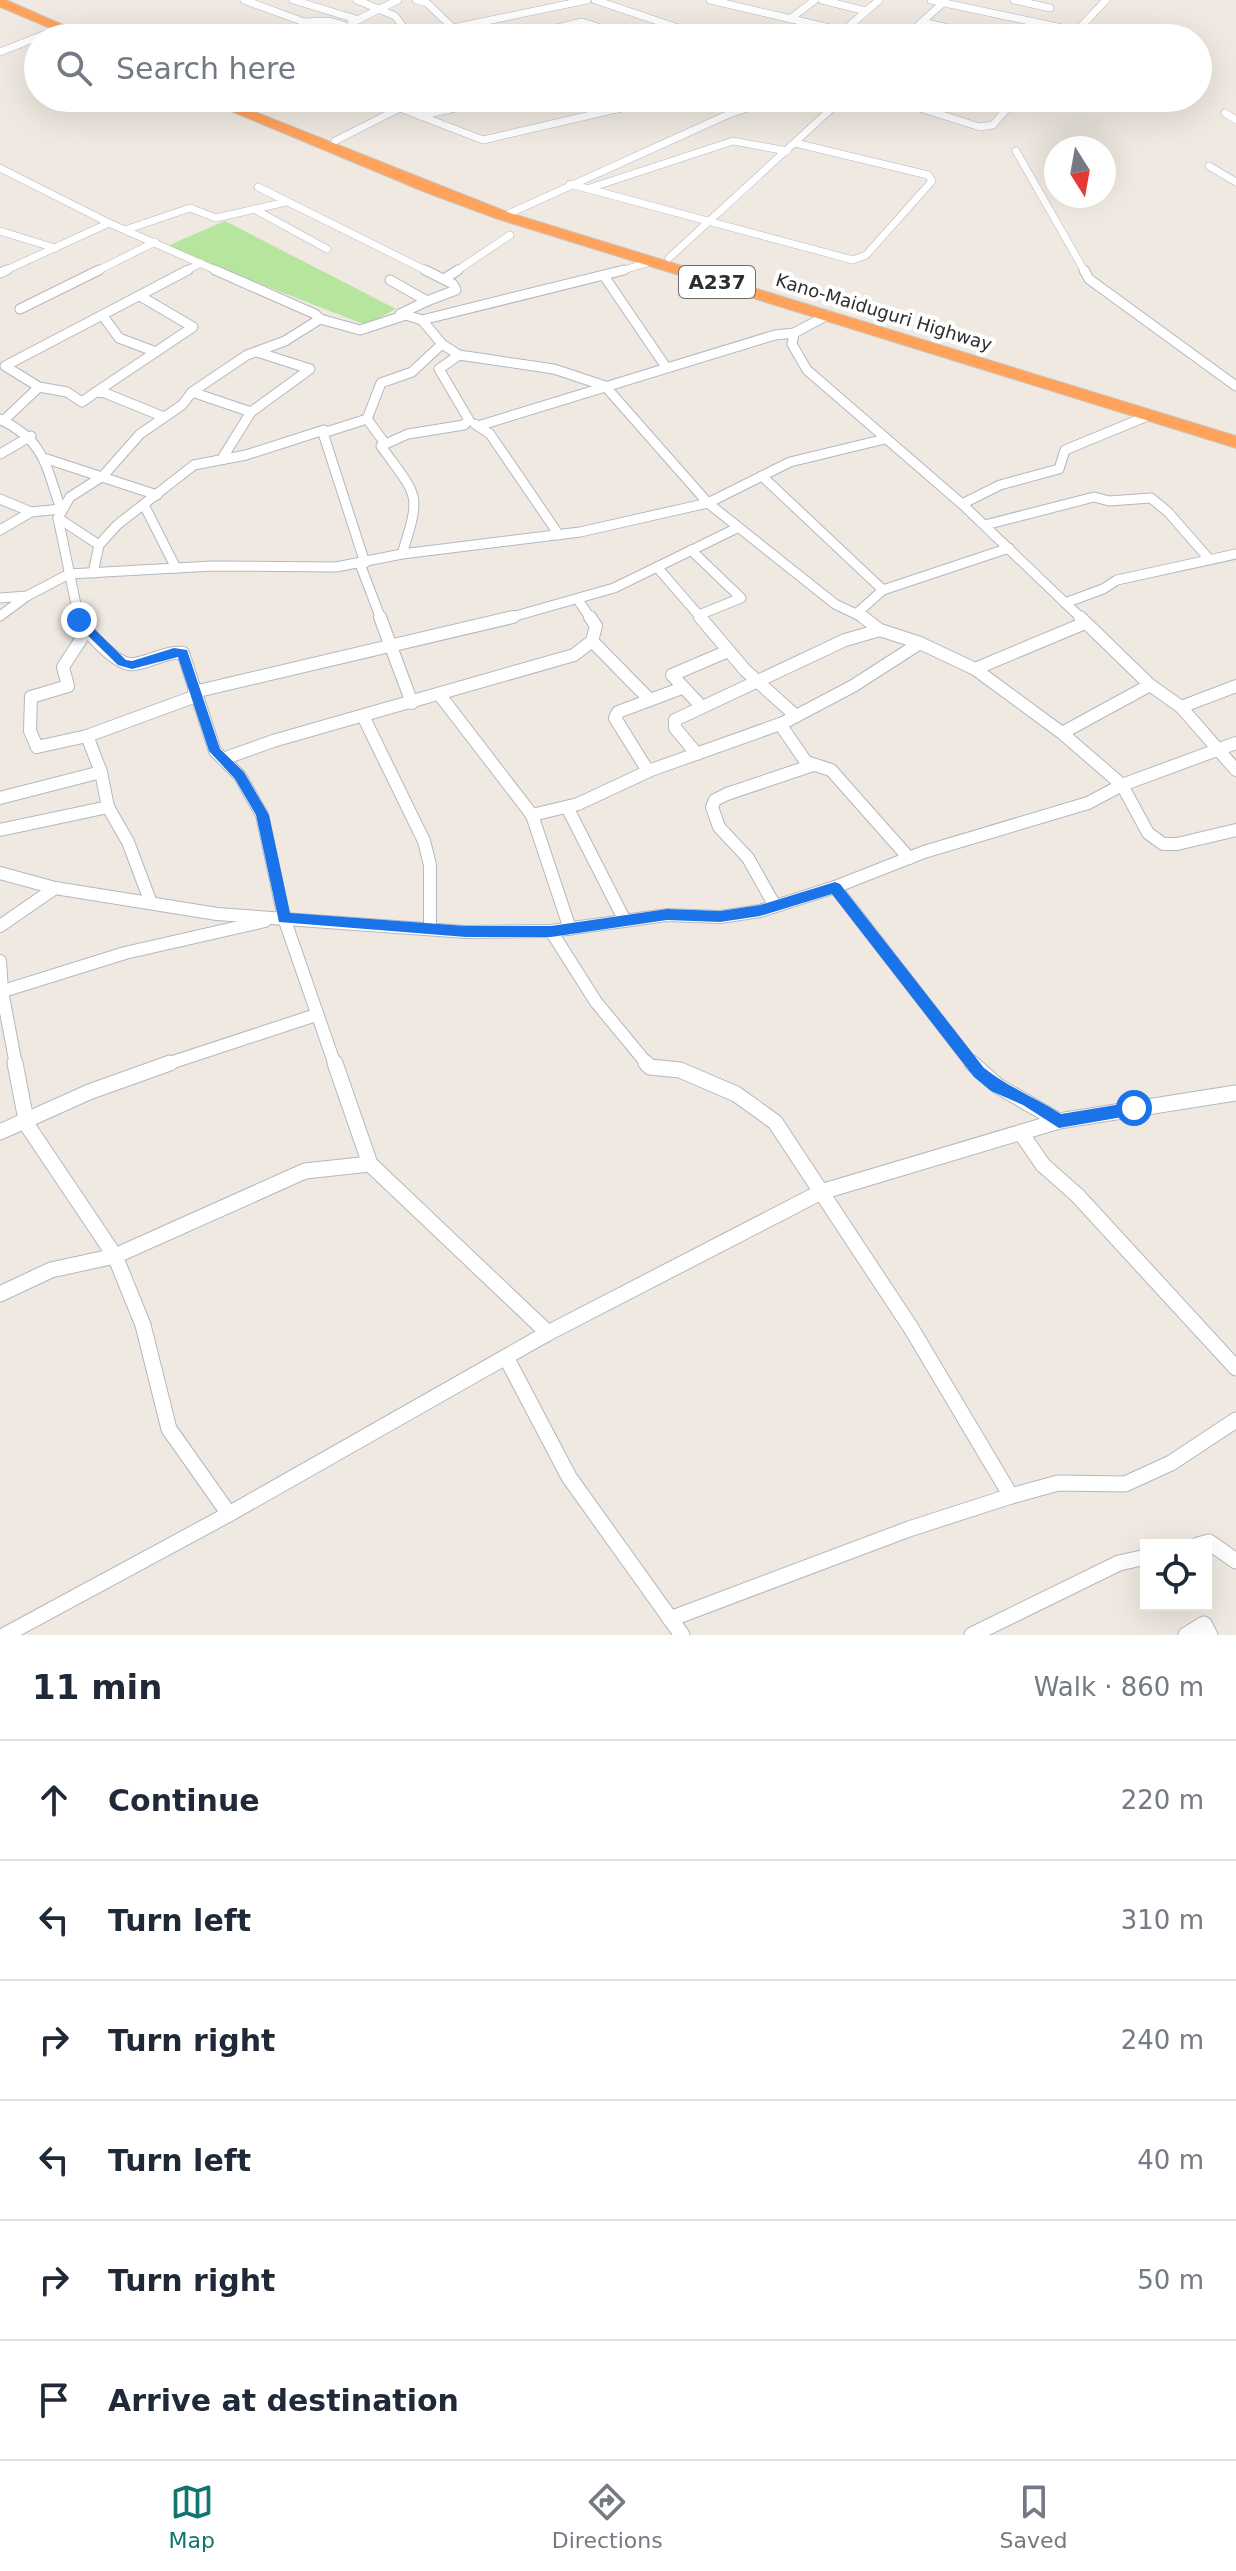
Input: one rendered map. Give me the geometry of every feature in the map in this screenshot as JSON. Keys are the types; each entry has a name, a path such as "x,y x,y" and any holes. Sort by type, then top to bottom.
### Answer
{"highway":[{"path":"0,2 40,24"},
{"path":"0,14 29,24"},
{"name":"Kano-Maiduguri Highway","path":"241,112 430,189 669,258 1236,431"},
{"name":"Kano-Maiduguri Highway","path":"264,112 509,213 650,262 1236,442"}],"street":[{"path":"244,0 304,22 329,21 340,24"},
{"path":"259,5 275,0"},
{"path":"293,0 359,20"},
{"path":"357,0 395,16 400,24"},
{"path":"346,24 398,0"},
{"path":"416,0 427,3 449,24"},
{"path":"472,24 587,0"},
{"path":"595,0 666,24"},
{"path":"710,0 810,24"},
{"path":"790,19 815,0"},
{"path":"822,0 866,11"},
{"path":"852,24 879,0"},
{"path":"931,0 1045,24"},
{"path":"1014,0 1050,8"},
{"path":"1036,22 1057,0"},
{"path":"1082,24 1102,1"},
{"path":"920,24 943,3"},
{"path":"922,22 931,24"},
{"path":"0,52 24,44"},
{"path":"335,141 392,112"},
{"path":"410,112 483,140 604,112"},
{"path":"420,116 436,112"},
{"path":"509,213 735,112"},
{"path":"669,258 828,112"},
{"path":"932,112 980,127 993,125 1004,112"},
{"path":"1225,113 1236,120"},
{"path":"587,189 733,141 787,151"},
{"path":"570,184 858,260 866,255 932,181 928,175 795,143"},
{"path":"1016,151 1089,279 1236,386"},
{"path":"1209,166 1236,182"},
{"path":"0,168 109,223 315,314 320,319 360,330 456,290 444,279 258,187"},
{"path":"125,230 190,208 216,218 286,202"},
{"path":"254,209 327,249"},
{"path":"0,273 109,223"},
{"path":"0,230 55,248"},
{"path":"444,279 510,235"},
{"path":"20,309 155,242"},
{"path":"390,319 406,315 422,320 650,262"},
{"path":"3,365 201,263"},
{"path":"604,276 666,367"},
{"path":"390,280 427,301"},
{"path":"3,365 39,387 67,392 82,402 193,327 140,296"},
{"path":"402,554 416,510 414,492 381,446 384,442 474,423 775,335 794,333 828,315"},
{"path":"103,316 119,338 156,352"},
{"path":"59,514 70,497 103,476 140,434 182,405 192,392 257,352 285,341 320,319"},
{"path":"422,320 442,344 459,355 554,369 605,386 708,503 737,528 835,604 857,613 880,630 920,643 975,669 1062,733 1122,785 1148,833 1163,844 1177,844 1236,830"},
{"path":"794,333 792,344 807,370 985,525 1150,685 1181,707 1236,770"},
{"path":"384,442 367,419 381,383 412,372 442,344"},
{"path":"223,457 251,412 310,369 257,352"},
{"path":"459,355 439,369 474,423 490,434 559,535"},
{"path":"39,387 1,420 36,439 47,459 79,620 122,663 132,665 174,652 183,653 215,751 240,776 262,815 284,918 370,1164 548,1333"},
{"path":"96,392 126,398 164,417"},
{"path":"192,392 251,412"},
{"path":"962,504 1000,485 1059,469 1065,450 1150,415"},
{"path":"93,573 99,545 194,465 254,453 367,419"},
{"path":"324,430 328,452 390,647 412,703"},
{"path":"0,462 3,452 31,436"},
{"path":"0,616 27,596 69,574 212,566 288,569 363,563 402,554 559,535 708,503 790,462 885,439"},
{"path":"47,459 157,495"},
{"path":"762,476 883,590"},
{"path":"985,525 1094,497 1109,501 1151,498 1168,512 1209,559"},
{"path":"0,499 31,512 59,514 99,545"},
{"path":"144,505 176,568"},
{"path":"0,530 31,512"},
{"path":"87,630 63,667 68,686 31,697 30,731 37,747 87,736 195,694 578,600 614,588 737,528"},
{"path":"857,613 883,590 1009,548"},
{"path":"691,550 741,598 699,615"},
{"path":"1065,603 1103,589 1117,580 1236,554"},
{"path":"657,567 728,651 796,716"},
{"path":"0,598 27,596"},
{"path":"223,759 574,655 592,641 596,626 578,600"},
{"path":"975,669 1085,623"},
{"path":"697,754 675,728 675,720 845,640 880,630"},
{"path":"592,641 650,700"},
{"path":"532,815 568,809 648,771 780,724 878,673 920,643"},
{"path":"701,706 672,675 728,651"},
{"path":"1062,733 1150,685"},
{"path":"1181,707 1236,686"},
{"path":"648,771 615,718 618,712 682,688"},
{"path":"439,694 532,815 570,929"},
{"path":"363,716 424,841 430,865 430,929"},
{"path":"780,724 806,762 822,766 836,775 909,858"},
{"path":"87,736 101,772 108,807 128,842 151,903"},
{"path":"0,873 55,888 217,914 430,929 551,931 667,915 720,917 775,906 909,858 1088,803 1122,785 1236,743"},
{"path":"775,906 748,858 719,827 712,807 715,800 727,794 813,765"},
{"path":"0,798 101,772"},
{"path":"0,830 108,807"},
{"path":"568,809 625,921"},
{"path":"835,887 979,1072 996,1086 1028,1101 1059,1121"},
{"path":"0,926 55,888"},
{"path":"1,992 125,953 284,918"},
{"path":"551,931 596,1002 650,1067 680,1070 736,1094 775,1122 911,1328 1011,1496"},
{"path":"0,961 1,992 27,1125 115,1256 143,1325 169,1429 229,1514"},
{"path":"0,1132 27,1125 55,1106 87,1093 316,1015"},
{"path":"5,1635 229,1514 548,1333 821,1192 1059,1121 1236,1093"},
{"path":"1021,1133 1043,1165 1077,1195 1236,1368"},
{"path":"0,1294 51,1270 115,1256 305,1171 370,1164"},
{"path":"507,1359 569,1477 682,1635"},
{"path":"670,1619 909,1529 1011,1496 1058,1483 1125,1484 1171,1463 1236,1420"},
{"path":"1212,1544 1236,1561"},
{"path":"974,1635 1119,1563 1140,1558"},
{"path":"1186,1635 1204,1624 1210,1635"}],"green space":[{"path":"225,221 396,309 366,325 165,247"}],"route":[{"path":"79,620 122,663 132,665 174,652 183,653 215,751 240,776 262,815 284,918 466,932 551,931 667,915 720,917 760,911 835,887 979,1072 996,1086 1011,1091 1059,1121 1134,1108"}]}
